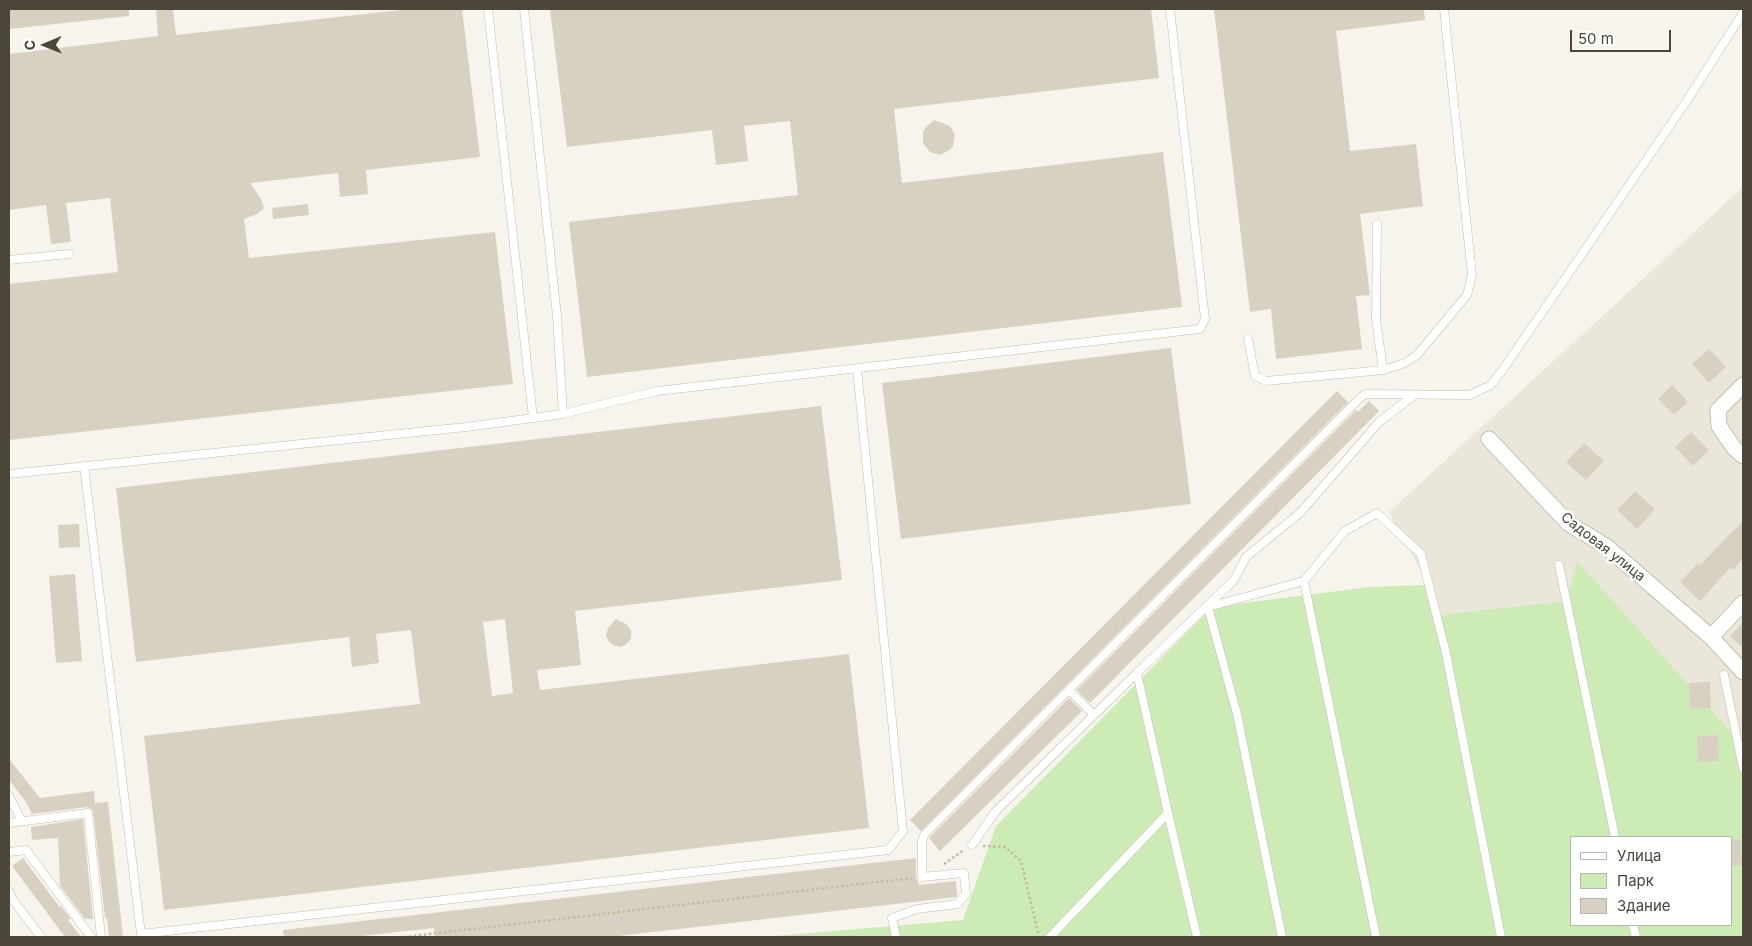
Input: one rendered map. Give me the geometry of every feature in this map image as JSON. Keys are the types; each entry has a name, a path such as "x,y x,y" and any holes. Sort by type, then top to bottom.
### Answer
{"street":[{"path":"1743,385 1718,410 1719,426 1734,448 1743,456"},
{"name":"Садовая улица","path":"1489,439 1568,523 1607,547 1711,637 1743,672"},
{"path":"1711,637 1743,603"}],"lane":[{"path":"488,9 534,418"},
{"path":"524,9 557,316 563,414"},
{"path":"9,474 466,427 563,414 656,391 1200,329 1205,319 1170,9"},
{"path":"1248,339 1255,376 1266,380 1383,370 1405,363 1417,355 1467,295 1472,274 1444,9"},
{"path":"896,937 892,918 917,909 957,904 966,894 964,873 922,877 922,842 924,835 1358,400 1366,394 1413,396 1470,395 1491,385 1686,102 1743,13"},
{"path":"1377,224 1376,319 1383,370"},
{"path":"9,260 69,254"},
{"path":"84,466 141,934 888,850 903,832 857,369"},
{"path":"972,845 996,811 1137,673 1208,607 1234,580 1246,557 1301,512 1379,422 1413,396"},
{"path":"1208,607 1304,581 1344,532 1376,513 1421,554 1446,653 1502,937"},
{"path":"1559,565 1615,836"},
{"path":"1304,581 1376,937"},
{"path":"1208,607 1237,714 1282,937"},
{"path":"1137,673 1197,937"},
{"path":"1724,675 1743,768"},
{"path":"1069,690 1094,715"},
{"path":"9,796 22,821"},
{"path":"9,823 88,812 101,937"},
{"path":"1050,937 1168,813"},
{"path":"9,852 26,850 91,937"},
{"path":"9,892 41,937"}],"path":[{"path":"404,937 922,877 972,845 1004,847 1021,861 1039,937"}],"shaded area":[{"path":"1743,187 1743,745 1577,562 1567,601 1438,615 1428,585 1389,512"}],"green space":[{"path":"1577,561 1743,745 1743,937 764,937 963,920 996,826 1212,607 1369,587 1428,585 1439,615 1567,601"}],"building":[{"path":"9,9 129,9 129,16 9,29"},
{"path":"156,9 173,9 176,35 410,9 462,9 480,157 366,170 368,194 340,197 338,173 250,183 261,199 264,208 257,214 244,219 249,258 495,232 513,384 9,440 9,284 118,272 110,198 66,203 71,242 51,244 46,205 9,210 9,54 158,36"},
{"path":"550,9 1151,9 1159,78 894,109 902,183 1163,152 1182,307 587,377 569,222 798,195 790,121 744,126 748,161 716,165 712,130 567,147"},
{"path":"1214,9 1424,9 1425,20 1336,31 1350,151 1416,144 1423,206 1360,214 1370,295 1356,296 1362,349 1276,359 1271,309 1250,312"},
{"path":"934,120 950,126 955,135 953,146 950,150 940,155 930,152 923,143 923,132"},
{"path":"308,204 309,215 273,219 272,208"},
{"path":"1171,348 1191,504 901,539 882,383"},
{"path":"1709,349 1726,367 1709,383 1692,364"},
{"path":"1672,385 1688,402 1674,415 1658,399"},
{"path":"1337,391 1348,402 921,831 910,820"},
{"path":"1369,401 1379,411 1090,703 1077,690 1356,410 1358,412"},
{"path":"821,406 842,580 575,611 581,665 537,670 540,690 849,654 869,828 164,910 144,736 420,704 411,630 376,634 379,663 352,667 349,637 136,662 116,488","holes":["505,619 513,693 492,696 483,622"]},
{"path":"1691,432 1709,450 1693,466 1675,447"},
{"path":"1584,443 1604,461 1586,480 1566,462"},
{"path":"1635,491 1655,509 1637,529 1617,510"},
{"path":"1743,521 1743,558 1733,570 1730,568 1700,601 1680,582 1698,563 1700,565"},
{"path":"79,524 80,547 59,548 58,525"},
{"path":"75,574 82,661 56,663 49,576"},
{"path":"616,619 626,624 631,630 631,639 621,647 610,643 606,636 608,628"},
{"path":"1743,622 1743,648 1730,636"},
{"path":"1710,682 1711,708 1690,709 1689,683"},
{"path":"1069,698 1082,711 940,851 929,838"},
{"path":"1718,735 1719,761 1698,762 1697,736"},
{"path":"9,759 40,798 94,791 95,803 108,802 123,937 109,937 107,918 105,918 93,810 87,807 32,814 26,802 9,780"},
{"path":"83,819 93,919 85,919 60,886 58,838 32,840 31,827"},
{"path":"1741,839 1742,865 1732,866 1732,840"},
{"path":"23,858 61,909 60,905 71,919 68,920 81,937 65,937 12,866"},
{"path":"916,858 916,877 919,885 956,881 956,897 610,937 435,937 434,928 353,937 284,937 283,930"}]}
